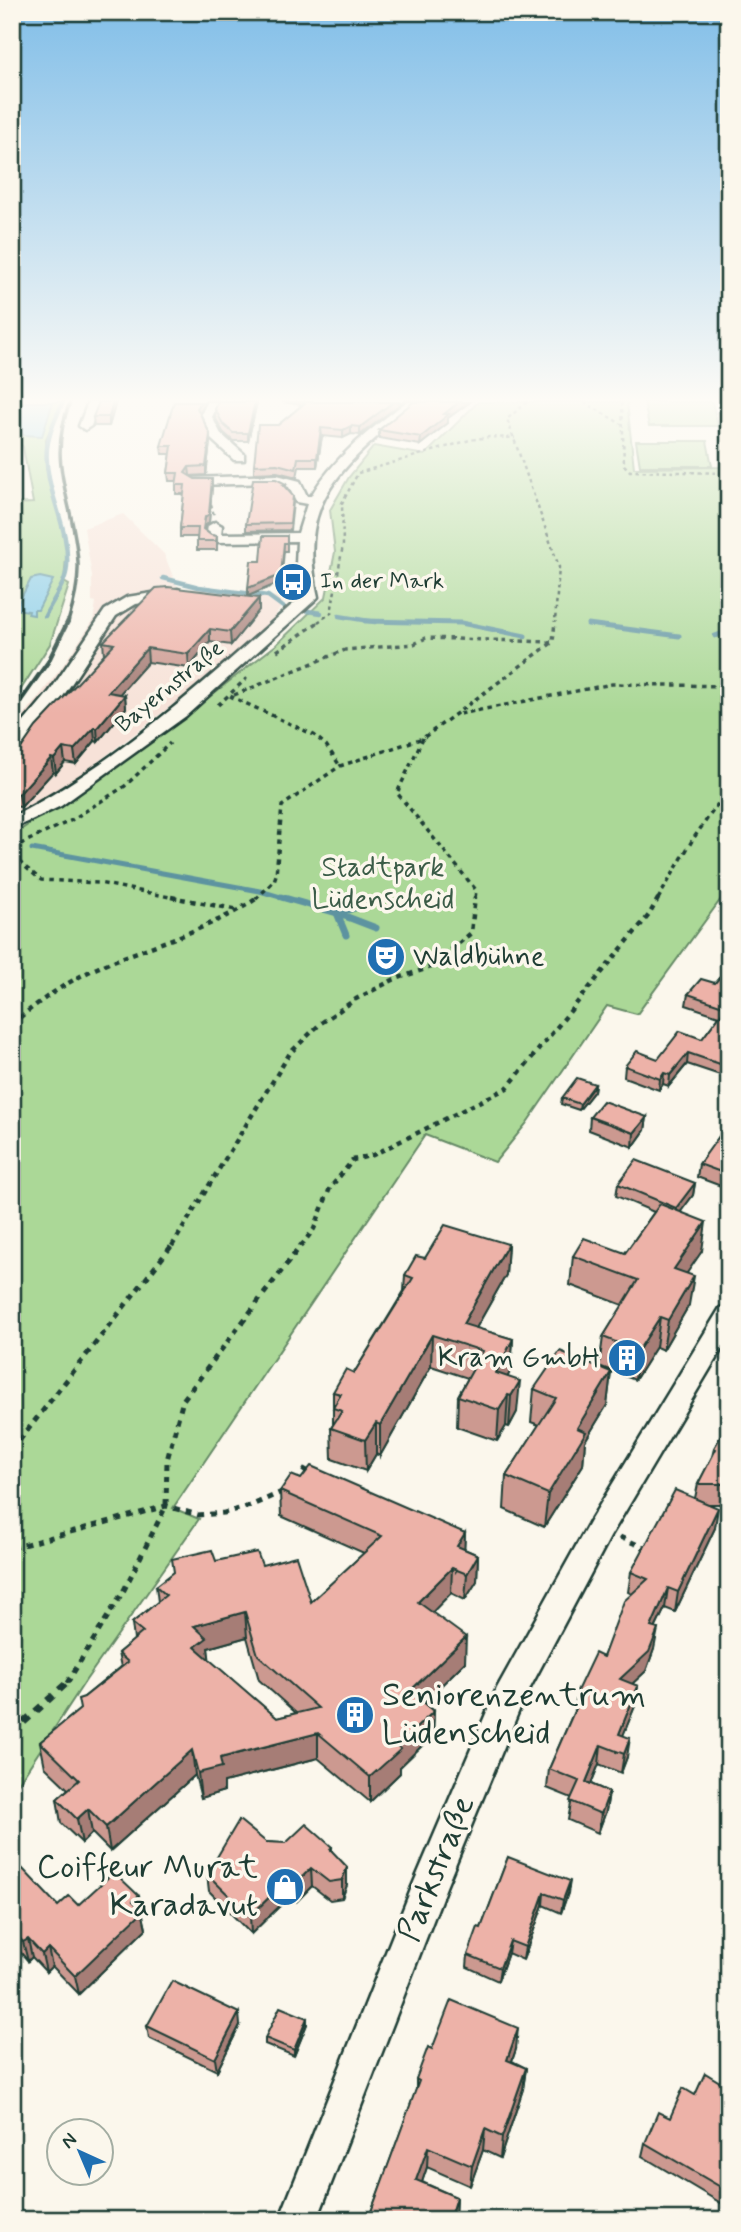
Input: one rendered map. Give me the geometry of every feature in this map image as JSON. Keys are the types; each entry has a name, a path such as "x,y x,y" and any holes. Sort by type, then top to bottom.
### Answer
{"street":[{"name":"Bayernstraße","path":"12,824 55,802 180,712 310,597 296,544 312,506"},
{"path":"215,525 213,538 296,544"},
{"path":"222,545 222,552 296,544"},
{"path":"12,747 56,694 103,621 115,609 143,597 198,593"},
{"name":"Parkstraße","path":"298,2220 429,1886 509,1698 600,1529 729,1315"}],"path":[{"path":"12,1024 40,999 97,968 240,910 265,892 275,879 282,806 340,766 423,737 458,715 553,642 559,566 538,506"},
{"path":"340,766 325,743 288,721 250,710 230,696 345,650 414,644 426,638 553,642"},
{"path":"458,715 612,684 729,686"},
{"path":"12,1450 146,1282 185,1228 290,1053 321,1023 356,999 393,980 431,967 471,933 476,890 397,793 423,737"},
{"path":"12,1733 71,1680 118,1600 166,1506 167,1460 183,1400 314,1229 330,1188 353,1160 373,1155 507,1087 649,915 693,839 729,788"},
{"path":"12,856 41,880 99,883 240,910"},
{"path":"12,1548 166,1506 187,1514 208,1515 249,1506 274,1497 298,1482 307,1468"},
{"path":"600,1529 650,1550"}],"shaded area":[{"path":"123,514 164,554 179,591 199,587 287,598 271,622 244,650 61,790 12,817 12,730 59,671 93,621 96,602 92,601 92,576 84,528"}],"green space":[{"path":"12,506 56,506 67,545 64,582 69,585 50,644 12,703"},
{"name":"Stadtpark Lüdenscheid","path":"332,506 729,506 729,888 637,1014 607,1006 526,1124 495,1162 425,1135 173,1508 199,1519 86,1680 12,1793 12,836 187,714 276,645 326,597 335,552 330,510"}],"water":[{"path":"40,577 53,580 38,610 34,610 34,615 28,614 29,611 15,609 31,579"}],"building":[{"path":"183,506 210,506 203,529 217,536 216,541 197,541 198,528 180,528"},
{"path":"249,506 292,506 290,523 246,524"},
{"path":"263,536 287,536 281,575 248,588 251,561 261,561"},
{"path":"168,587 259,598 230,632 210,629 188,654 147,648 108,692 125,695 97,728 74,750 63,748 54,759 51,758 19,794 12,792 12,757 36,727 114,644 103,642 156,588"},
{"path":"729,966 729,1067 688,1053 670,1075 664,1073 660,1079 625,1066 637,1051 658,1059 680,1031 702,1039 726,1007 688,994 701,979 715,983"},
{"path":"577,1078 595,1084 580,1104 562,1098"},
{"path":"603,1101 647,1117 634,1133 590,1117"},
{"path":"729,1125 729,1175 699,1164"},
{"path":"636,1160 695,1183 676,1208 618,1184"},
{"path":"660,1204 706,1222 674,1269 694,1276 668,1320 660,1317 638,1351 603,1337 638,1280 573,1256 584,1238 625,1253"},
{"path":"445,1225 508,1244 463,1324 513,1339 496,1373 520,1381 499,1410 458,1396 483,1351 432,1335 380,1425 376,1423 365,1440 331,1428 342,1411 333,1408 341,1394 333,1392 346,1369 354,1373 413,1278 405,1275 416,1256 425,1258"},
{"path":"560,1351 611,1372 577,1428 586,1432 548,1494 506,1476 556,1398 534,1389"},
{"path":"729,1422 729,1484 698,1484 716,1449 714,1448"},
{"path":"311,1466 465,1533 457,1546 478,1555 467,1574 452,1568 418,1602 466,1637 410,1691 434,1711 397,1746 401,1749 370,1777 318,1733 220,1758 222,1767 198,1773 192,1750 106,1827 88,1809 77,1819 57,1799 79,1780 40,1742 80,1709 78,1699 128,1662 118,1653 143,1632 132,1623 166,1595 156,1586 174,1572 172,1559 212,1550 216,1561 257,1552 262,1565 296,1556 311,1602 382,1536 280,1491 291,1475 301,1479","holes":["245,1612 258,1655 318,1708 277,1718 195,1647 207,1638 194,1626"]},
{"path":"675,1490 718,1508 678,1592 668,1588 651,1627 658,1629 649,1652 620,1679 638,1686 619,1734 630,1738 624,1754 601,1745 586,1782 609,1792 601,1814 570,1801 579,1781 549,1769 582,1693 577,1691 595,1653 603,1657 624,1601 648,1579 631,1572"},
{"path":"239,1820 266,1842 286,1843 306,1824 332,1847 330,1849 347,1867 342,1880 329,1882 311,1868 296,1883 290,1877 250,1916 207,1874"},
{"path":"508,1857 570,1881 563,1900 544,1893 525,1947 510,1941 500,1968 468,1955"},
{"path":"20,1866 58,1906 69,1896 78,1905 114,1872 139,1896 133,1901 143,1911 75,1976 48,1948 42,1954 28,1939 23,1942 12,1930 12,1873"},
{"path":"172,1981 239,2013 215,2059 147,2026"},
{"path":"451,2000 518,2028 507,2060 526,2068 502,2137 485,2129 472,2166 428,2147 416,2180 456,2197 449,2220 368,2220 419,2081 416,2079 428,2047 432,2049"},
{"path":"280,2007 307,2018 294,2050 265,2038"},
{"path":"729,2063 729,2192 645,2143 658,2112 670,2118 683,2088 695,2095 705,2073 720,2082"}],"waterway":[{"path":"45,616 61,586 67,566 65,536 56,506"},
{"path":"163,578 199,587 268,596 283,607"},
{"path":"308,611 321,613"},
{"path":"339,616 370,621"},
{"path":"365,621 370,621"},
{"path":"370,621 461,623 525,636"},
{"path":"370,621 375,622"},
{"path":"588,624 679,636"},
{"path":"715,636 729,631"},
{"path":"32,849 260,891 287,899"},
{"path":"281,897 337,913"},
{"path":"337,913 369,904"},
{"path":"337,913 376,928"},
{"path":"337,913 346,935"}],"railway":[{"path":"68,506 76,541 78,571 76,593 68,622"},
{"path":"12,713 48,662 68,621"}],"place":[{"name":"In der Mark","path":"293,582"},
{"name":"Waldbühne","path":"386,957"},
{"name":"Kram GmbH","path":"627,1358"},
{"name":"Seniorenzentrum Lüdenscheid","path":"355,1715"},
{"name":"Coiffeur Murat Karadavut","path":"285,1887"}]}
